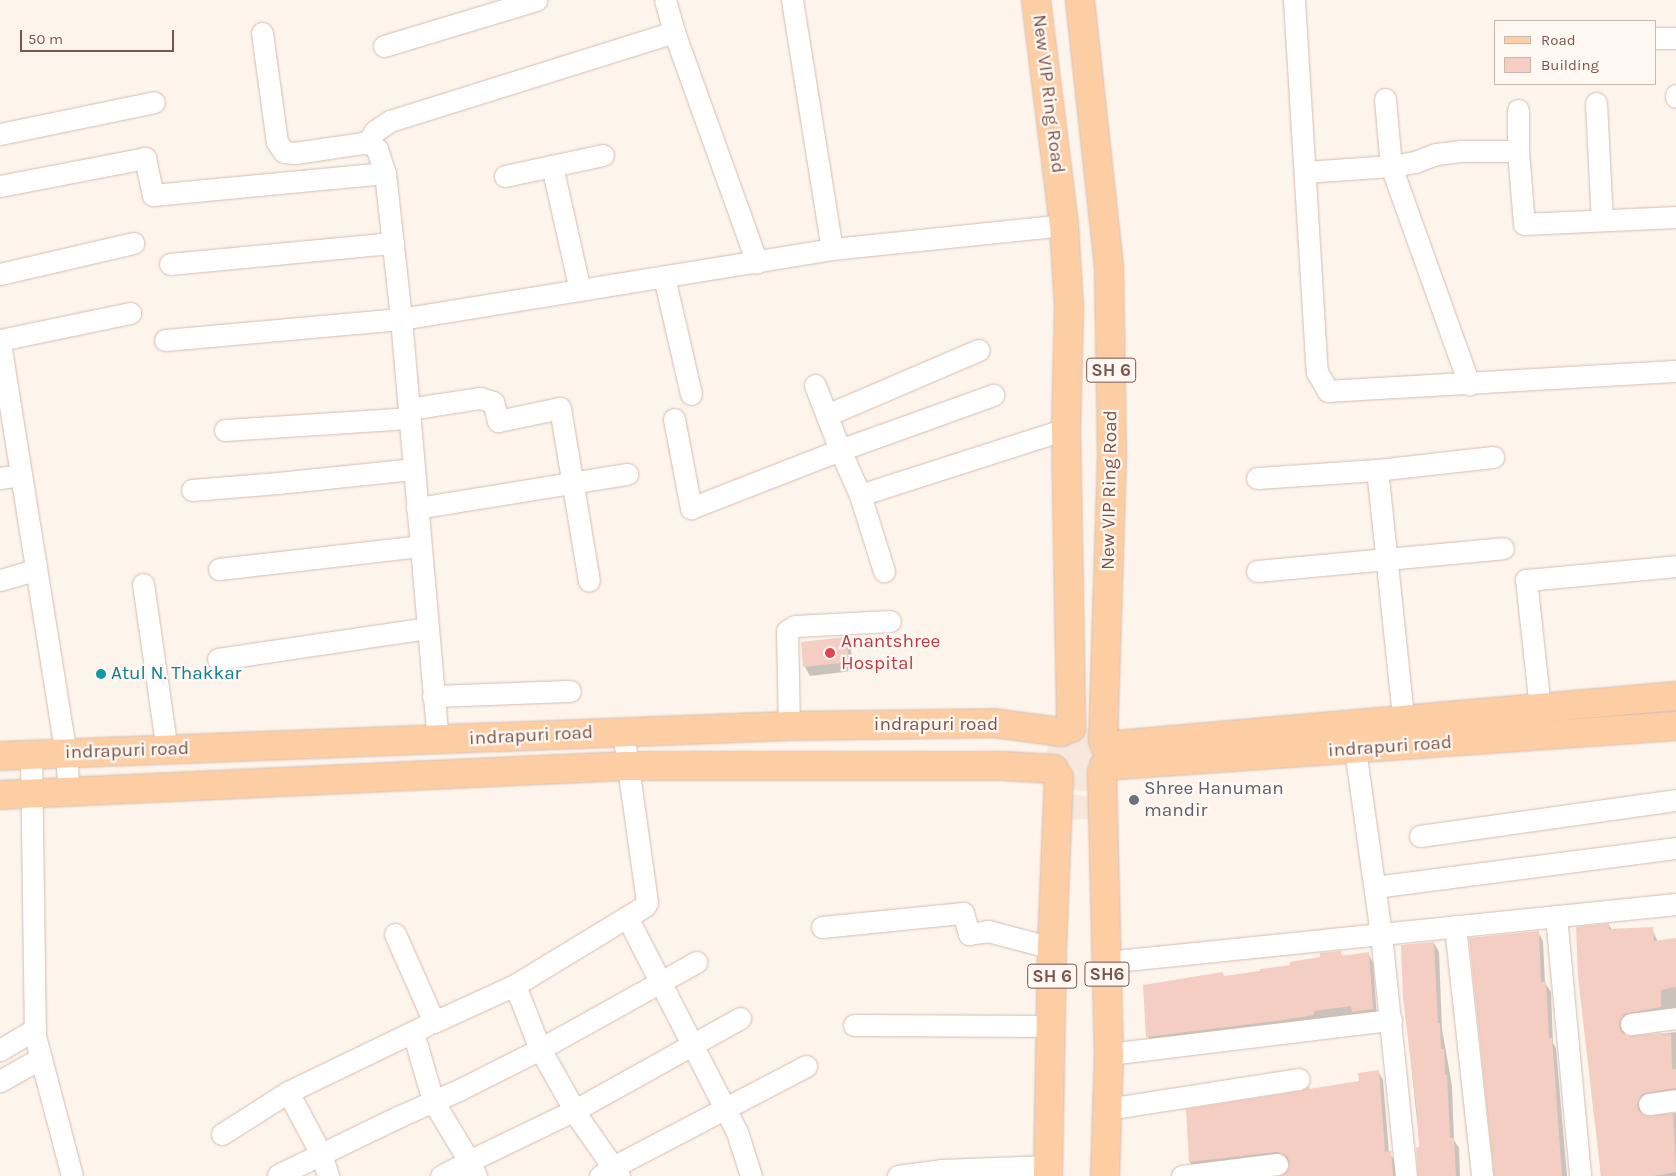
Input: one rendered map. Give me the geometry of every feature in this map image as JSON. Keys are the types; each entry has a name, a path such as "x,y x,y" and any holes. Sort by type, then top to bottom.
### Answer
{"main road":[{"name":"New VIP Ring Road","path":"1036,0 1064,224 1069,308 1066,429 1066,730"},
{"name":"New VIP Ring Road","path":"1080,0 1109,267 1112,456 1104,756 1109,1054 1105,1176"},
{"name":"indrapuri road","path":"1404,733 1540,708 1676,696"},
{"name":"indrapuri road","path":"0,756 438,741 789,726 993,723 1066,730"},
{"name":"indrapuri road","path":"1104,756 1404,733 1676,726"},
{"path":"1084,728 1094,731 1104,756 1085,783 1067,782 1056,773 1050,752 1052,743 1066,730 1084,728"},
{"name":"indrapuri road","path":"0,795 626,766 1003,766 1056,773"},
{"name":"SH 6","path":"1048,1171 1056,773"}],"street":[{"path":"384,46 536,0"},
{"path":"665,0 674,32 757,262"},
{"path":"792,0 832,250"},
{"path":"1294,0 1316,372 1328,391 1676,370"},
{"path":"367,143 375,131 390,121 674,32"},
{"path":"262,33 277,142 284,152 295,153 367,143 377,149 385,173 401,319 438,741"},
{"path":"1656,38 1676,38"},
{"path":"1385,99 1391,166 1468,384"},
{"path":"0,134 154,102"},
{"path":"1596,103 1602,220"},
{"path":"1518,110 1518,151 1524,224 1676,217"},
{"path":"1305,172 1391,166 1415,162 1436,154 1460,151 1518,151"},
{"path":"505,176 603,155"},
{"path":"0,186 145,158 153,195 385,173"},
{"path":"552,166 580,290"},
{"path":"165,340 401,319 832,250 1064,224"},
{"path":"0,274 133,243"},
{"path":"170,264 393,243"},
{"path":"664,277 691,394"},
{"path":"69,792 66,753 35,570 10,476 1,350 130,313"},
{"path":"827,415 979,350"},
{"path":"815,385 860,495 884,571"},
{"path":"674,420 692,508 840,450 993,395"},
{"path":"225,430 409,413 480,398 493,402 498,421 560,408 574,482 589,582"},
{"path":"860,495 1066,429"},
{"path":"1257,478 1378,470 1493,457"},
{"path":"192,490 278,484 414,468"},
{"path":"1378,470 1385,560 1404,733"},
{"path":"417,508 627,474"},
{"path":"219,569 420,546"},
{"path":"1257,571 1503,548"},
{"path":"1540,708 1526,580 1676,566"},
{"path":"0,580 35,570"},
{"path":"143,584 167,750"},
{"path":"789,726 787,631 796,626 890,621"},
{"path":"218,659 427,628"},
{"path":"433,696 570,691"},
{"path":"222,1134 288,1092 515,985 646,906 647,902 626,766 623,732"},
{"path":"1353,736 1375,887 1391,1020 1406,1176"},
{"path":"31,754 35,1029 72,1176"},
{"path":"1420,836 1676,800"},
{"path":"1375,887 1676,848"},
{"path":"1106,962 1676,904"},
{"path":"822,927 963,913 968,934 988,931 1052,948"},
{"path":"1556,916 1580,1176"},
{"path":"627,917 737,1132 751,1176"},
{"path":"1455,926 1482,1176"},
{"path":"395,934 434,1022"},
{"path":"278,1175 540,1049 696,962"},
{"path":"515,985 540,1049 611,1173 725,1108 806,1066"},
{"path":"441,1176 473,1168 740,1018"},
{"path":"1631,1024 1676,1018"},
{"path":"1109,1054 1391,1020"},
{"path":"854,1025 1051,1026"},
{"path":"0,1050 35,1029"},
{"path":"413,1032 433,1101 473,1168"},
{"path":"0,1081 41,1058"},
{"path":"1107,1109 1298,1079"},
{"path":"288,1092 321,1154 328,1176"},
{"path":"1649,1104 1676,1100"},
{"path":"1182,1176 1277,1164"},
{"path":"898,1176 940,1170 1048,1171"}],"shaded area":[{"path":"1120,727 1117,794 1044,787 1049,730"},
{"path":"1071,794 1092,797 1096,818 1070,820"}],"building":[{"path":"846,637 849,662 803,667 801,642"},
{"path":"1609,923 1609,929 1653,927 1654,941 1676,938 1676,987 1661,990 1661,1007 1624,1014 1619,1025 1621,1032 1627,1036 1671,1034 1672,1069 1676,1069 1676,1088 1642,1094 1637,1105 1639,1111 1645,1116 1673,1113 1676,1172 1653,1176 1601,1176 1578,977 1576,927"},
{"path":"1539,931 1541,982 1546,982 1549,1038 1552,1038 1562,1176 1494,1176 1469,938"},
{"path":"1434,942 1438,1023 1440,1023 1441,1049 1444,1049 1450,1138 1454,1138 1456,1176 1418,1176 1416,1148 1419,1147 1417,1112 1403,998 1401,945"},
{"path":"1341,951 1341,956 1369,952 1373,1009 1352,1012 1351,1006 1314,1011 1314,1015 1284,1020 1146,1037 1143,985 1223,972 1224,976 1260,971 1260,969 1290,965 1290,962 1320,957 1320,953"},
{"path":"1379,1070 1385,1152 1391,1151 1393,1176 1280,1176 1288,1169 1289,1162 1287,1156 1276,1152 1189,1162 1186,1109 1301,1091 1309,1086 1309,1089 1359,1081 1358,1073"}],"place":[{"name":"Anantshree Hospital","path":"830,653"},
{"name":"Atul N. Thakkar","path":"101,674"},
{"name":"Shree Hanuman mandir","path":"1134,800"}]}
